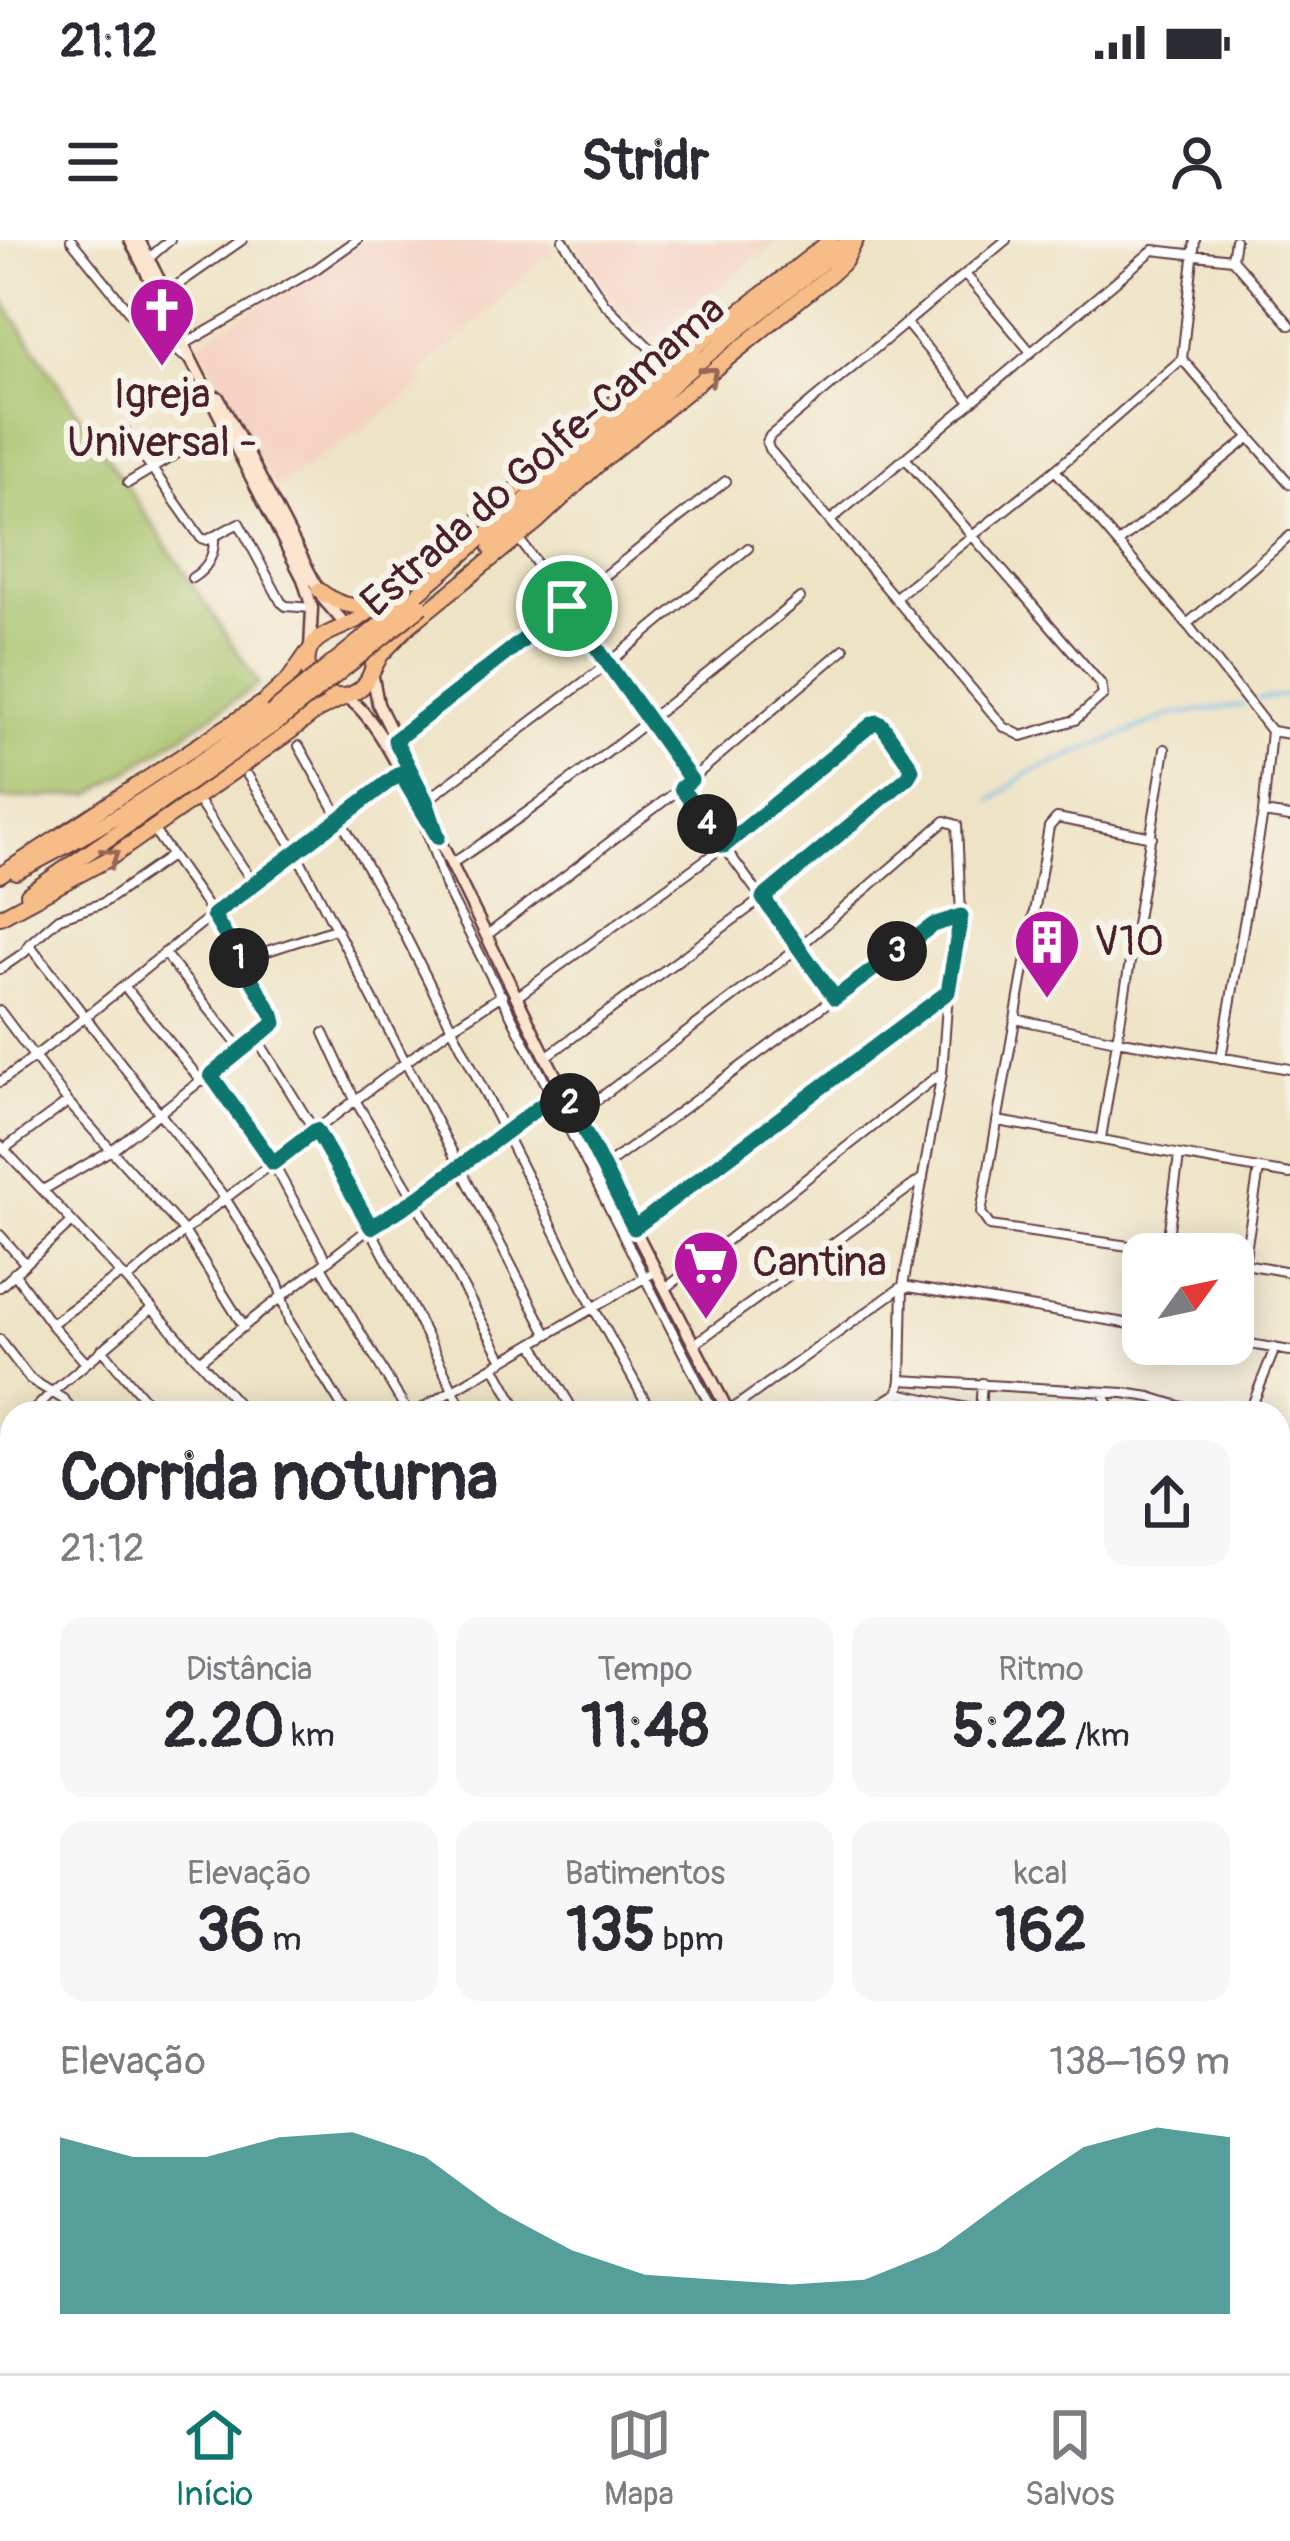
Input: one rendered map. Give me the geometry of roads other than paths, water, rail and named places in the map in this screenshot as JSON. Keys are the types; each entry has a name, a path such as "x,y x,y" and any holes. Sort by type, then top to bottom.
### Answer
{"highway":[{"name":"Estrada do Golfe-Camama","path":"419,601 696,346 831,240"},
{"path":"0,916 112,857 316,711 359,692 394,640 832,273 845,260 853,240"},
{"name":"Estrada do Golfe-Camama","path":"274,718 515,528 682,375 853,240"},
{"path":"0,877 264,702 322,636 360,619 382,601 547,464 659,357 696,346"},
{"path":"319,590 349,607 382,601"},
{"path":"345,624 365,644 372,672"},
{"path":"310,649 307,662 315,684 334,697 345,697"},
{"path":"0,877 63,849 274,718"},
{"path":"0,916 274,718"}],"main road":[{"path":"134,240 303,579 312,608 310,649"},
{"path":"134,240 319,590 345,624"},
{"path":"372,672 378,704 511,993 546,1057 558,1093 577,1116 634,1228 650,1275 665,1288 714,1401"},
{"path":"345,697 363,710 422,803"}],"street":[{"path":"71,240 143,329 192,362"},
{"path":"148,259 170,240"},
{"path":"166,293 242,240"},
{"path":"190,341 316,269 356,240"},
{"path":"563,240 604,303 659,357"},
{"path":"904,458 1101,685 1102,695 1075,719 1022,736 1012,732 767,442 1006,240"},
{"path":"897,596 1055,470 1182,359 1195,240"},
{"path":"1232,259 1234,240"},
{"path":"831,520 1153,245 1232,259 1290,325"},
{"path":"965,274 1030,351"},
{"path":"906,322 971,402"},
{"path":"1182,359 1290,484"},
{"path":"128,483 224,425"},
{"path":"124,429 201,538 207,540 239,523 281,602 312,608"},
{"path":"1118,543 1249,438"},
{"path":"1055,470 1271,731 1263,813 1221,1058"},
{"path":"395,740 726,481"},
{"path":"192,578 210,560 214,536"},
{"path":"1187,624 1290,536"},
{"path":"518,538 691,780"},
{"path":"713,1401 511,993 446,888 422,803 609,663 748,548"},
{"path":"452,864 649,721 800,598"},
{"path":"487,935 691,780 844,649"},
{"path":"52,1324 124,1277 451,1028 511,993 724,846 872,724 882,725 910,765 908,777 763,898 546,1057"},
{"path":"1271,731 1290,734"},
{"path":"298,746 401,927 645,1401"},
{"path":"1101,1138 1165,749"},
{"path":"0,1082 400,773"},
{"path":"248,776 296,852 547,1334"},
{"path":"681,788 835,998"},
{"path":"202,806 254,884"},
{"path":"1263,813 1290,817"},
{"path":"1122,1245 991,1226 981,1213 1048,826 1057,818 1152,837"},
{"path":"577,1116 799,947 945,821 957,825 961,916 948,992 942,1072 903,1286 897,1401"},
{"path":"43,1190 113,1149 275,1023 213,915 158,836"},
{"path":"0,969 25,952 58,918 103,903 172,856"},
{"path":"603,1168 933,925 961,916"},
{"path":"240,960 335,928"},
{"path":"28,944 225,1198 278,1283 289,1321 339,1401"},
{"path":"164,953 242,1049"},
{"path":"125,987 202,1082"},
{"path":"634,1228 948,992"},
{"path":"0,1011 68,1102 184,1231 244,1327"},
{"path":"1016,1019 1290,1069"},
{"path":"324,1033 356,1100 415,1200 515,1401"},
{"path":"257,1039 371,1227 459,1401"},
{"path":"665,1288 942,1072"},
{"path":"211,1075 273,1163 324,1264 404,1401"},
{"path":"199,1361 371,1227 415,1200 558,1093"},
{"path":"68,1102 2,1147 235,1401"},
{"path":"997,1120 1290,1174"},
{"path":"1168,1233 1178,1156"},
{"path":"1245,1233 1259,1169"},
{"path":"693,1345 924,1177"},
{"path":"0,1287 72,1222"},
{"path":"0,1234 26,1263"},
{"path":"1254,1265 1290,1272"},
{"path":"14,1274 86,1364"},
{"path":"433,1401 650,1275"},
{"path":"753,1401 903,1286 1122,1322"},
{"path":"43,1401 152,1309"},
{"path":"0,1340 30,1379 65,1401"},
{"path":"533,1343 568,1401"},
{"path":"1254,1344 1290,1352"},
{"path":"1254,1401 1275,1348"},
{"path":"102,1349 146,1401"},
{"path":"901,1380 1102,1391 1163,1401"},
{"path":"981,1401 982,1383"},
{"path":"1102,1391 1107,1401"},
{"path":"886,1401 898,1394 932,1401"}],"waterway":[{"path":"1258,699 1290,695"},
{"path":"991,801 1028,773 1171,715 1243,705"}],"place":[{"name":"Igreja Universal -","path":"162,369"},
{"name":"V10","path":"1047,1001"},
{"name":"Cantina","path":"706,1322"}]}
